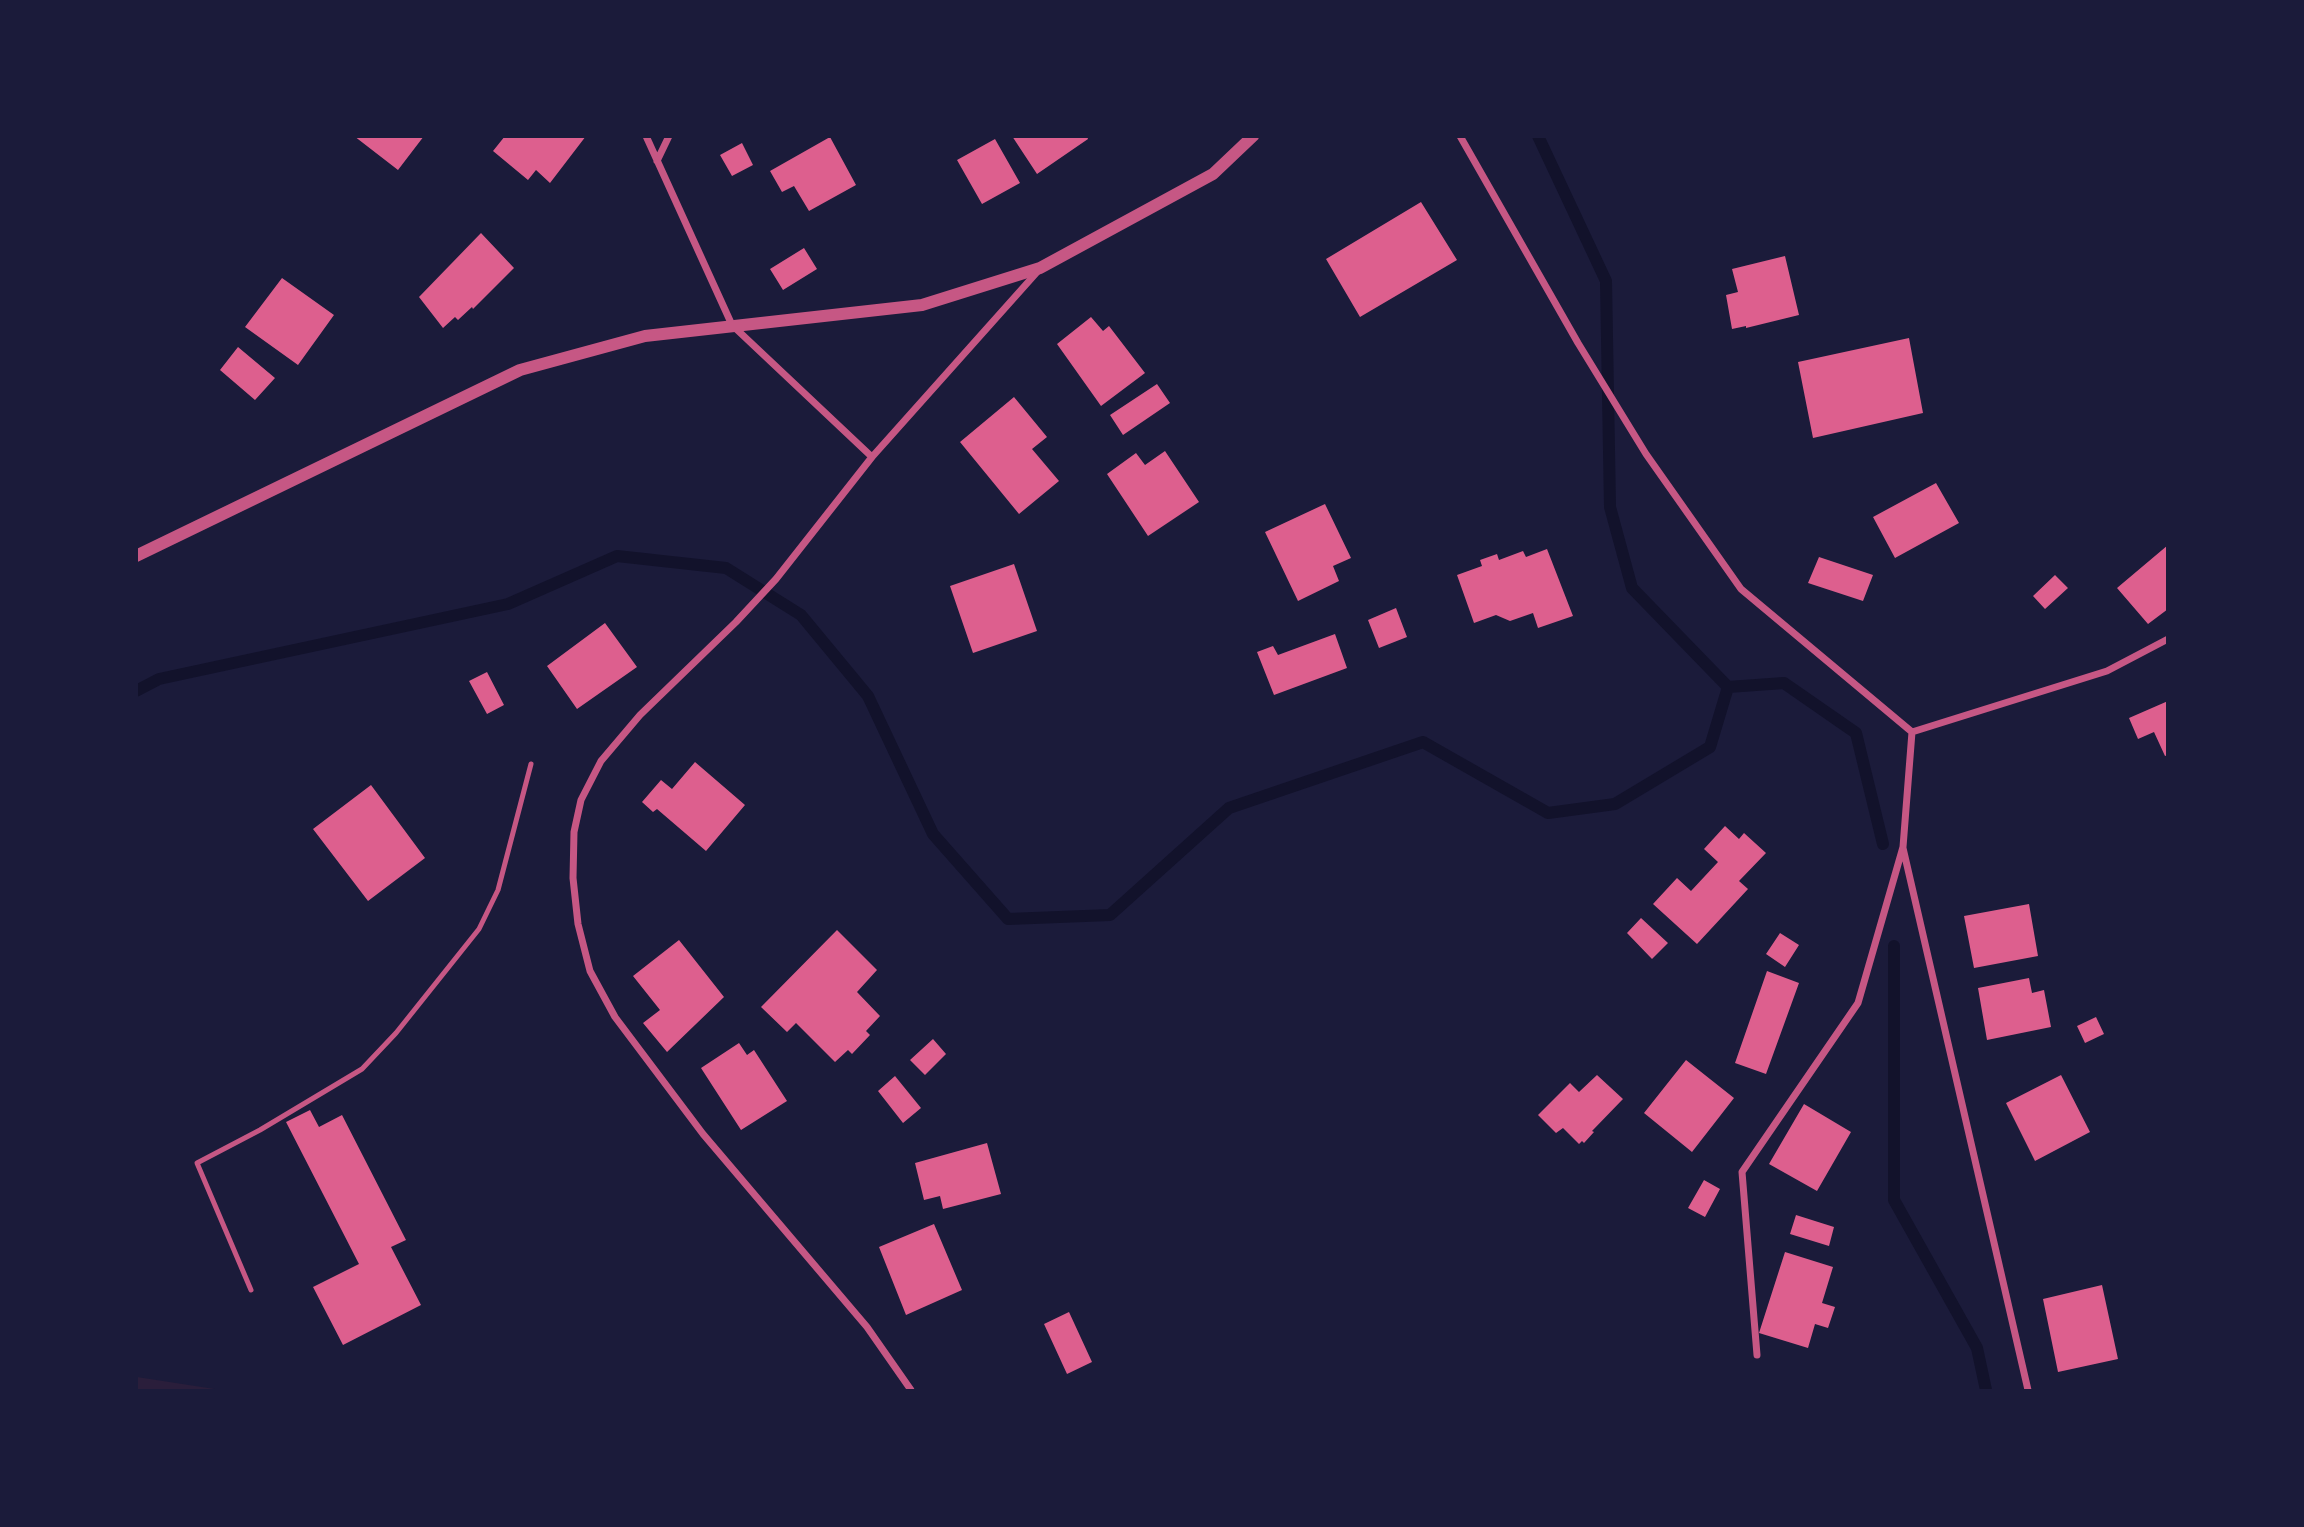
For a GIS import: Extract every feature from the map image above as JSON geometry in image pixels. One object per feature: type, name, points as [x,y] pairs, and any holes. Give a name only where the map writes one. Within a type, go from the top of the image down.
[{"type":"street","points":[[646,136],[732,325],[872,457]]},
{"type":"street","points":[[657,161],[669,136]]},
{"type":"street","points":[[136,556],[520,370],[645,336],[922,305],[1040,268],[1213,174],[1253,136]]},
{"type":"street","points":[[1460,136],[1578,343],[1646,454],[1741,589],[1912,732]]},
{"type":"street","points":[[911,1391],[867,1327],[703,1135],[615,1017],[590,971],[578,925],[573,878],[574,832],[581,800],[601,761],[640,715],[736,622],[776,579],[872,457],[1040,268]]},
{"type":"street","points":[[1912,732],[2107,671],[2168,639]]},
{"type":"street","points":[[1757,1355],[1742,1172],[1858,1003],[1903,848],[1912,732]]},
{"type":"street","points":[[1903,848],[2028,1391]]},
{"type":"lane","points":[[251,1290],[197,1163],[260,1130],[362,1069],[396,1033],[479,929],[498,890],[531,764]]},
{"type":"shaded area","points":[[137,1377],[221,1390],[137,1390]]},
{"type":"building","points":[[354,136],[424,136],[398,170]]},
{"type":"building","points":[[505,136],[586,136],[550,183],[536,170],[528,180],[493,151]]},
{"type":"building","points":[[1012,136],[1087,136],[1088,139],[1037,174]]},
{"type":"building","points":[[830,137],[856,185],[809,211],[794,186],[782,192],[770,171]]},
{"type":"building","points":[[995,139],[1020,183],[982,204],[957,160]]},
{"type":"building","points":[[742,143],[753,165],[732,176],[720,155]]},
{"type":"building","points":[[1421,202],[1457,260],[1360,317],[1326,259]]},
{"type":"building","points":[[481,233],[514,268],[473,309],[472,307],[458,320],[455,317],[443,328],[419,297]]},
{"type":"building","points":[[804,248],[817,269],[783,290],[770,269]]},
{"type":"building","points":[[1785,256],[1799,315],[1732,329],[1726,295],[1738,292],[1732,269]]},
{"type":"building","points":[[282,278],[334,315],[298,365],[245,327]]},
{"type":"building","points":[[1091,317],[1103,331],[1109,326],[1145,373],[1101,406],[1057,344]]},
{"type":"building","points":[[1909,338],[1923,413],[1813,438],[1798,362]]},
{"type":"building","points":[[238,347],[275,378],[255,400],[220,370]]},
{"type":"building","points":[[1157,384],[1170,403],[1123,435],[1110,415]]},
{"type":"building","points":[[1014,397],[1047,437],[1032,449],[1059,481],[1019,514],[960,442]]},
{"type":"building","points":[[1165,451],[1199,502],[1148,536],[1107,474],[1136,453],[1145,465]]},
{"type":"building","points":[[1936,483],[1959,523],[1895,558],[1873,517]]},
{"type":"building","points":[[1325,504],[1351,558],[1333,566],[1339,581],[1298,601],[1265,532]]},
{"type":"building","points":[[2168,545],[2168,609],[2148,624],[2117,588]]},
{"type":"building","points":[[1547,549],[1573,616],[1538,628],[1533,613],[1510,621],[1496,615],[1474,623],[1457,575],[1482,566],[1480,560],[1497,554],[1499,560],[1523,551],[1526,557]]},
{"type":"building","points":[[1819,557],[1873,575],[1863,601],[1808,583]]},
{"type":"building","points":[[1014,564],[1037,631],[973,653],[950,586]]},
{"type":"building","points":[[2055,575],[2068,588],[2045,609],[2033,596]]},
{"type":"building","points":[[1396,608],[1407,637],[1379,648],[1368,620]]},
{"type":"building","points":[[605,623],[637,667],[577,709],[547,666]]},
{"type":"building","points":[[1335,634],[1347,668],[1274,695],[1257,652],[1273,646],[1278,655]]},
{"type":"building","points":[[487,672],[504,705],[487,714],[469,681]]},
{"type":"building","points":[[2168,701],[2168,755],[2165,756],[2154,732],[2138,739],[2129,718]]},
{"type":"building","points":[[695,762],[745,805],[706,851],[657,809],[653,812],[642,802],[661,780],[672,789]]},
{"type":"building","points":[[371,785],[425,858],[368,901],[313,829]]},
{"type":"building","points":[[1725,826],[1739,839],[1744,833],[1766,853],[1739,881],[1748,889],[1697,944],[1653,904],[1677,878],[1691,891],[1718,862],[1704,849]]},
{"type":"building","points":[[2029,904],[2038,956],[1974,968],[1964,916]]},
{"type":"building","points":[[1641,918],[1668,943],[1652,959],[1627,933]]},
{"type":"building","points":[[837,930],[877,970],[857,992],[880,1016],[866,1031],[870,1035],[852,1054],[848,1050],[835,1062],[796,1023],[787,1032],[761,1007]]},
{"type":"building","points":[[1780,933],[1799,945],[1785,967],[1766,954]]},
{"type":"building","points":[[679,940],[724,997],[667,1052],[643,1023],[660,1010],[633,976]]},
{"type":"building","points":[[1767,971],[1799,983],[1766,1074],[1735,1063]]},
{"type":"building","points":[[2029,978],[2032,993],[2044,990],[2051,1027],[1987,1040],[1978,988]]},
{"type":"building","points":[[2096,1017],[2104,1034],[2085,1043],[2077,1026]]},
{"type":"building","points":[[933,1039],[946,1054],[925,1075],[910,1060]]},
{"type":"building","points":[[739,1043],[747,1055],[754,1050],[787,1101],[741,1130],[701,1068]]},
{"type":"building","points":[[1686,1060],[1734,1098],[1692,1152],[1644,1113]]},
{"type":"building","points":[[1597,1075],[1623,1099],[1584,1143],[1582,1141],[1579,1144],[1563,1128],[1556,1133],[1538,1115],[1570,1083],[1579,1092]]},
{"type":"building","points":[[2061,1075],[2090,1132],[2035,1161],[2006,1103]]},
{"type":"building","points":[[895,1076],[921,1108],[903,1123],[878,1091]]},
{"type":"building","points":[[1804,1104],[1851,1132],[1817,1191],[1769,1164]]},
{"type":"building","points":[[310,1110],[319,1127],[342,1115],[406,1240],[391,1247],[421,1305],[343,1345],[313,1287],[359,1264],[286,1122]]},
{"type":"building","points":[[987,1143],[1001,1194],[943,1209],[940,1196],[924,1200],[915,1163]]},
{"type":"building","points":[[1704,1180],[1720,1189],[1705,1217],[1688,1208]]},
{"type":"building","points":[[1796,1215],[1834,1227],[1829,1246],[1790,1234]]},
{"type":"building","points":[[934,1224],[962,1290],[906,1315],[879,1247]]},
{"type":"building","points":[[1785,1252],[1833,1267],[1822,1303],[1835,1307],[1828,1328],[1815,1324],[1808,1348],[1759,1333]]},
{"type":"building","points":[[2102,1285],[2118,1359],[2058,1372],[2043,1299]]},
{"type":"building","points":[[1069,1312],[1092,1362],[1067,1374],[1044,1324]]},
{"type":"waterway","points":[[136,691],[159,679],[508,604],[617,556],[726,568],[801,615],[868,696],[933,834],[1008,919],[1110,915],[1229,808],[1423,742],[1548,813],[1615,804],[1710,747],[1728,687],[1632,588],[1610,507],[1606,281],[1538,136]]},
{"type":"waterway","points":[[1728,687],[1784,683],[1856,733],[1883,844]]},
{"type":"waterway","points":[[1894,946],[1894,1200],[1977,1348],[1986,1390]]}]
